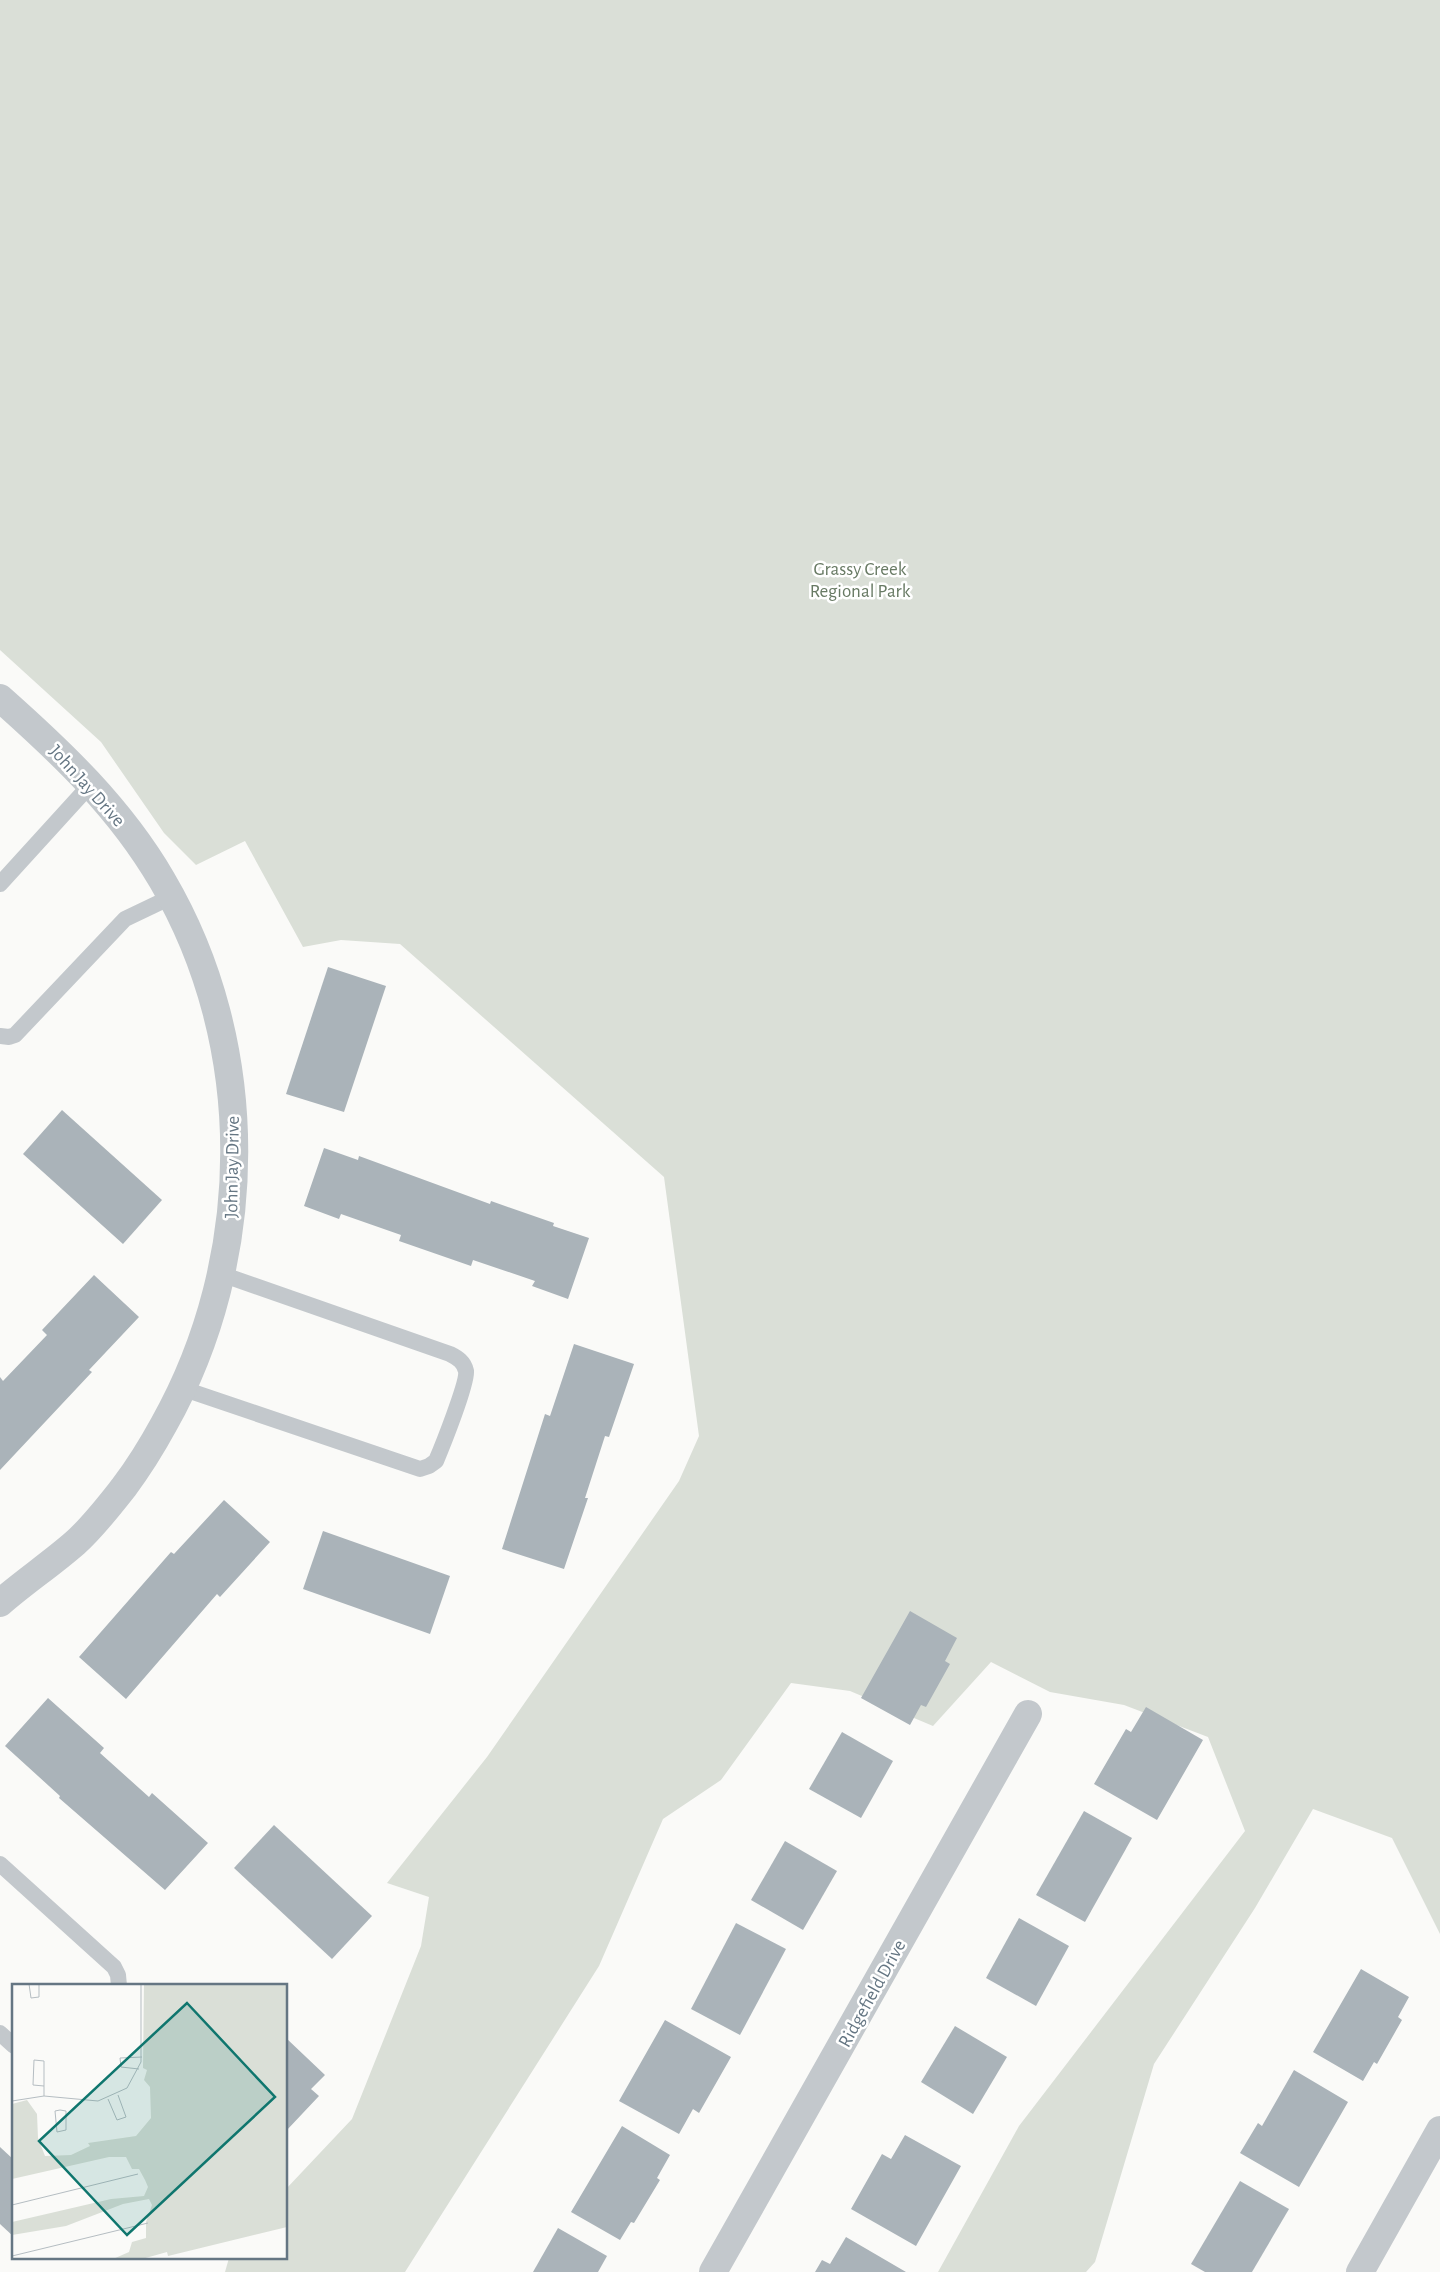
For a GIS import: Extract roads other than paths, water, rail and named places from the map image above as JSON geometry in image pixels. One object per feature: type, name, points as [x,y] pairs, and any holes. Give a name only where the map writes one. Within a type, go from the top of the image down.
[{"type":"street","name":"John Jay Drive","points":[[0,698],[55,746],[92,784],[131,832],[171,897],[195,948],[208,983],[225,1055],[234,1113],[236,1151],[233,1207],[221,1274],[204,1336],[184,1388],[125,1486],[76,1542],[0,1603]]},
{"type":"street","name":"Ridgefield Drive","points":[[714,2272],[1028,1714]]},
{"type":"street","points":[[1360,2272],[1440,2130]]},
{"type":"lane","points":[[0,884],[92,784]]},
{"type":"lane","points":[[0,1036],[13,1036],[23,1028],[125,919],[171,897]]},
{"type":"lane","points":[[184,1388],[420,1469],[430,1466],[436,1460],[466,1379],[463,1364],[459,1358],[450,1354],[221,1274]]},
{"type":"lane","points":[[0,1864],[114,1967],[118,1975],[119,1984]]},
{"type":"lane","points":[[0,2033],[12,2044]]},
{"type":"park label","name":"Grassy Creek Regional Park","points":[[860,579]]}]
